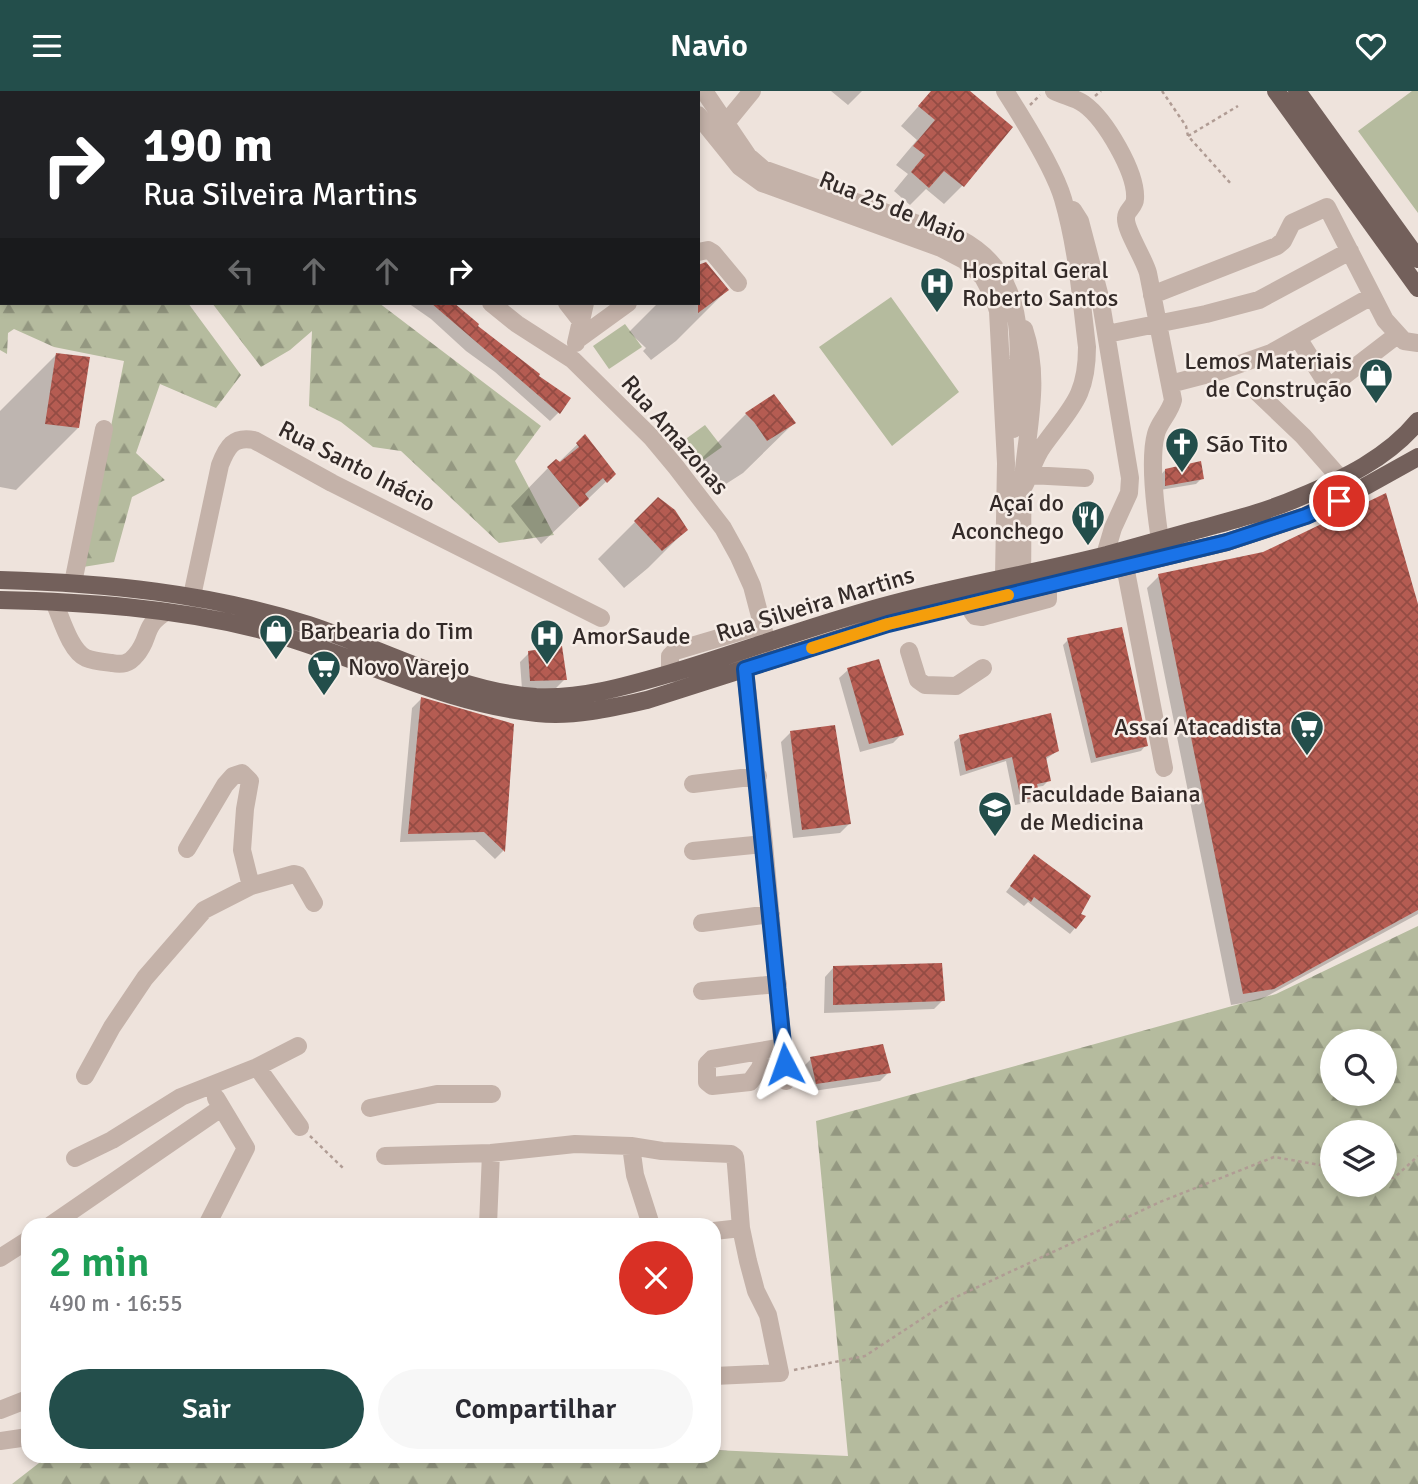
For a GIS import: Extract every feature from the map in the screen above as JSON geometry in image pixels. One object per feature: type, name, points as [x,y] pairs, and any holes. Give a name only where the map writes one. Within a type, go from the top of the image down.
[{"type":"main road","points":[[1276,91],[1418,288]]},
{"type":"main road","points":[[1297,91],[1418,259]]},
{"type":"main road","name":"Rua Silveira Martins","points":[[0,580],[73,583],[192,596],[312,626],[466,682],[505,692],[534,697],[585,695],[670,673],[882,607],[1022,572],[1105,555],[1250,515],[1298,498],[1378,457],[1400,442],[1418,421]]},
{"type":"main road","name":"Rua Silveira Martins","points":[[0,600],[95,603],[257,628],[467,700],[539,713],[566,713],[613,708],[647,700],[888,624],[1227,542],[1306,516],[1376,482],[1418,457]]},
{"type":"street","points":[[704,91],[748,156],[763,169],[948,234],[970,244],[999,269],[1025,331],[1034,380],[1021,487],[1085,478]]},
{"type":"street","points":[[725,124],[752,91]]},
{"type":"street","name":"Rua 25 de Maio","points":[[1004,91],[1021,115],[1062,197],[1076,267],[1087,347],[1087,363],[1080,393],[1064,420],[1042,448],[1021,487],[1004,577],[1012,595]]},
{"type":"street","points":[[1054,91],[1084,104],[1112,135],[1124,159],[1135,199],[1126,221],[1130,235],[1143,256],[1173,400],[1158,427],[1154,446],[1160,540]]},
{"type":"street","name":"Rua 25 de Maio","points":[[700,117],[740,167],[762,183],[941,249],[964,260],[983,277],[998,311],[1006,463],[1021,487],[1022,572]]},
{"type":"street","points":[[1062,197],[1080,221],[1091,260],[1107,334],[1130,478],[1129,493],[1113,528],[1105,555]]},
{"type":"street","points":[[1152,295],[1277,246],[1283,241],[1292,223],[1327,207],[1385,320],[1404,341],[1418,343]]},
{"type":"street","points":[[700,251],[708,250],[713,253],[738,283]]},
{"type":"street","points":[[1107,334],[1259,300],[1350,251]]},
{"type":"street","points":[[1170,384],[1220,371],[1271,353],[1372,296]]},
{"type":"street","name":"Rua Amazonas","points":[[493,305],[517,324],[573,360],[651,437],[723,528],[752,586],[767,643]]},
{"type":"street","points":[[569,305],[581,321]]},
{"type":"street","points":[[573,360],[585,305]]},
{"type":"street","points":[[577,340],[625,305]]},
{"type":"street","points":[[1006,463],[1012,435],[1017,380],[1015,311]]},
{"type":"street","points":[[1297,338],[1325,381],[1332,384],[1397,335]]},
{"type":"street","points":[[1258,393],[1303,436],[1340,478]]},
{"type":"street","points":[[73,583],[103,429]]},
{"type":"street","name":"Rua Santo Inácio","points":[[192,596],[220,465],[226,449],[243,438],[254,440],[320,477],[601,618]]},
{"type":"street","points":[[1125,566],[1164,768]]},
{"type":"street","points":[[967,604],[975,616],[982,618],[1048,599],[1048,585]]},
{"type":"street","points":[[54,602],[71,642],[81,655],[88,659],[121,664],[130,662],[137,655],[150,624],[166,612]]},
{"type":"street","points":[[670,673],[670,656],[675,651],[763,625]]},
{"type":"street","points":[[909,651],[918,680],[925,685],[956,686],[983,668]]},
{"type":"street","points":[[745,669],[758,776],[786,1081]]},
{"type":"street","points":[[187,849],[225,785],[233,776],[242,773],[250,781],[242,850],[251,886]]},
{"type":"street","points":[[692,784],[758,776]]},
{"type":"street","points":[[693,851],[764,844]]},
{"type":"street","points":[[85,1076],[112,1027],[145,978],[204,909],[251,886],[294,874],[298,875],[314,903]]},
{"type":"street","points":[[702,923],[771,914]]},
{"type":"street","points":[[702,991],[778,984]]},
{"type":"street","points":[[75,1159],[112,1140],[181,1097],[257,1067],[298,1046]]},
{"type":"street","points":[[765,1052],[784,1047]]},
{"type":"street","points":[[257,1067],[300,1127]]},
{"type":"street","points":[[210,1086],[246,1148],[211,1218]]},
{"type":"street","points":[[370,1108],[437,1094],[492,1094]]},
{"type":"street","points":[[61,1218],[221,1108]]},
{"type":"street","points":[[385,1156],[491,1153],[575,1145],[631,1146],[662,1151],[731,1154],[735,1157],[741,1228],[756,1291],[768,1315],[780,1373],[721,1376]]},
{"type":"street","points":[[631,1146],[635,1175],[649,1218]]},
{"type":"street","points":[[488,1218],[491,1153]]},
{"type":"street","points":[[721,1230],[741,1228]]},
{"type":"street","points":[[0,1258],[21,1244]]},
{"type":"street","points":[[2,1404],[21,1400]]},
{"type":"street","points":[[0,1441],[21,1438]]},
{"type":"path","points":[[1161,91],[1185,126],[1188,137],[1232,185]]},
{"type":"path","points":[[1188,137],[1238,106]]},
{"type":"path","points":[[300,1127],[343,1168]]},
{"type":"path","points":[[1397,1175],[1418,1156]]},
{"type":"path","points":[[780,1373],[865,1356],[953,1299],[1160,1202],[1274,1157],[1320,1165]]},
{"type":"green space","points":[[1412,91],[1418,91],[1418,213],[1358,131]]},
{"type":"green space","points":[[891,297],[959,392],[892,446],[819,347]]},
{"type":"green space","points":[[0,305],[189,305],[241,375],[216,408],[160,384],[136,453],[165,480],[132,497],[114,562],[83,567],[124,361],[54,347],[14,329],[8,333],[7,354],[0,350]]},
{"type":"green space","points":[[214,305],[382,305],[541,426],[515,461],[554,535],[499,543],[401,451],[373,447],[341,422],[309,406],[312,331],[290,350],[261,367]]},
{"type":"green space","points":[[625,324],[642,347],[609,369],[593,346]]},
{"type":"green space","points":[[705,425],[722,447],[691,469],[676,446]]},
{"type":"green space","points":[[1418,926],[1418,1484],[12,1484],[39,1463],[721,1463],[721,1450],[848,1456],[816,1121],[1276,994]]},
{"type":"building","points":[[931,91],[970,91],[1013,127],[964,187],[944,171],[929,188],[911,172],[925,155],[913,146],[935,120],[918,106]]},
{"type":"building","points":[[706,262],[729,290],[698,313],[700,305],[700,264]]},
{"type":"building","points":[[433,305],[456,305],[479,324],[478,326],[540,374],[539,376],[571,398],[560,414]]},
{"type":"building","points":[[56,353],[90,357],[79,428],[45,424]]},
{"type":"building","points":[[774,394],[796,423],[767,441],[745,413]]},
{"type":"building","points":[[585,434],[616,474],[607,483],[603,478],[585,494],[589,499],[580,507],[547,467],[556,459],[560,462],[579,447],[576,443]]},
{"type":"building","name":"São Tito","points":[[1201,461],[1204,479],[1165,486],[1165,469]]},
{"type":"building","name":"Assaí Atacadista","points":[[1386,493],[1418,604],[1418,910],[1274,989],[1243,994],[1158,574],[1263,552]]},
{"type":"building","points":[[658,497],[675,510],[688,530],[662,551],[634,521]]},
{"type":"building","points":[[1122,627],[1148,746],[1096,758],[1067,638]]},
{"type":"building","name":"AmorSaude","points":[[562,646],[567,680],[530,681],[528,651]]},
{"type":"building","points":[[879,659],[904,735],[869,744],[847,668]]},
{"type":"building","points":[[421,697],[514,724],[505,852],[484,832],[408,834]]},
{"type":"building","points":[[1051,713],[1059,751],[1046,757],[1051,781],[1037,784],[1040,797],[1021,800],[1012,757],[966,771],[959,735]]},
{"type":"building","points":[[835,725],[851,824],[802,830],[790,731]]},
{"type":"building","points":[[1034,854],[1091,896],[1081,914],[1086,916],[1076,929],[1034,897],[1031,902],[1010,886]]},
{"type":"building","points":[[942,963],[945,1001],[833,1005],[833,966]]},
{"type":"building","points":[[883,1044],[891,1073],[816,1084],[810,1057]]},
{"type":"slow traffic","points":[[812,648],[888,624],[1008,595]]},
{"type":"place","name":"Hospital Geral Roberto Santos","points":[[937,314]]},
{"type":"place","name":"Lemos Materiais de Construção","points":[[1376,405]]},
{"type":"place","name":"São Tito","points":[[1182,474]]},
{"type":"place","name":"Açaí do Aconchego","points":[[1088,547]]},
{"type":"place","name":"Barbearia do Tim","points":[[276,661]]},
{"type":"place","name":"AmorSaude","points":[[547,666]]},
{"type":"place","name":"Novo Varejo","points":[[324,697]]},
{"type":"place","name":"Assaí Atacadista","points":[[1307,757]]},
{"type":"place","name":"Faculdade Baiana de Medicina","points":[[995,838]]},
{"type":"route","points":[[785,1064],[758,776],[745,669],[888,624],[1227,542],[1306,516],[1339,501]]}]
